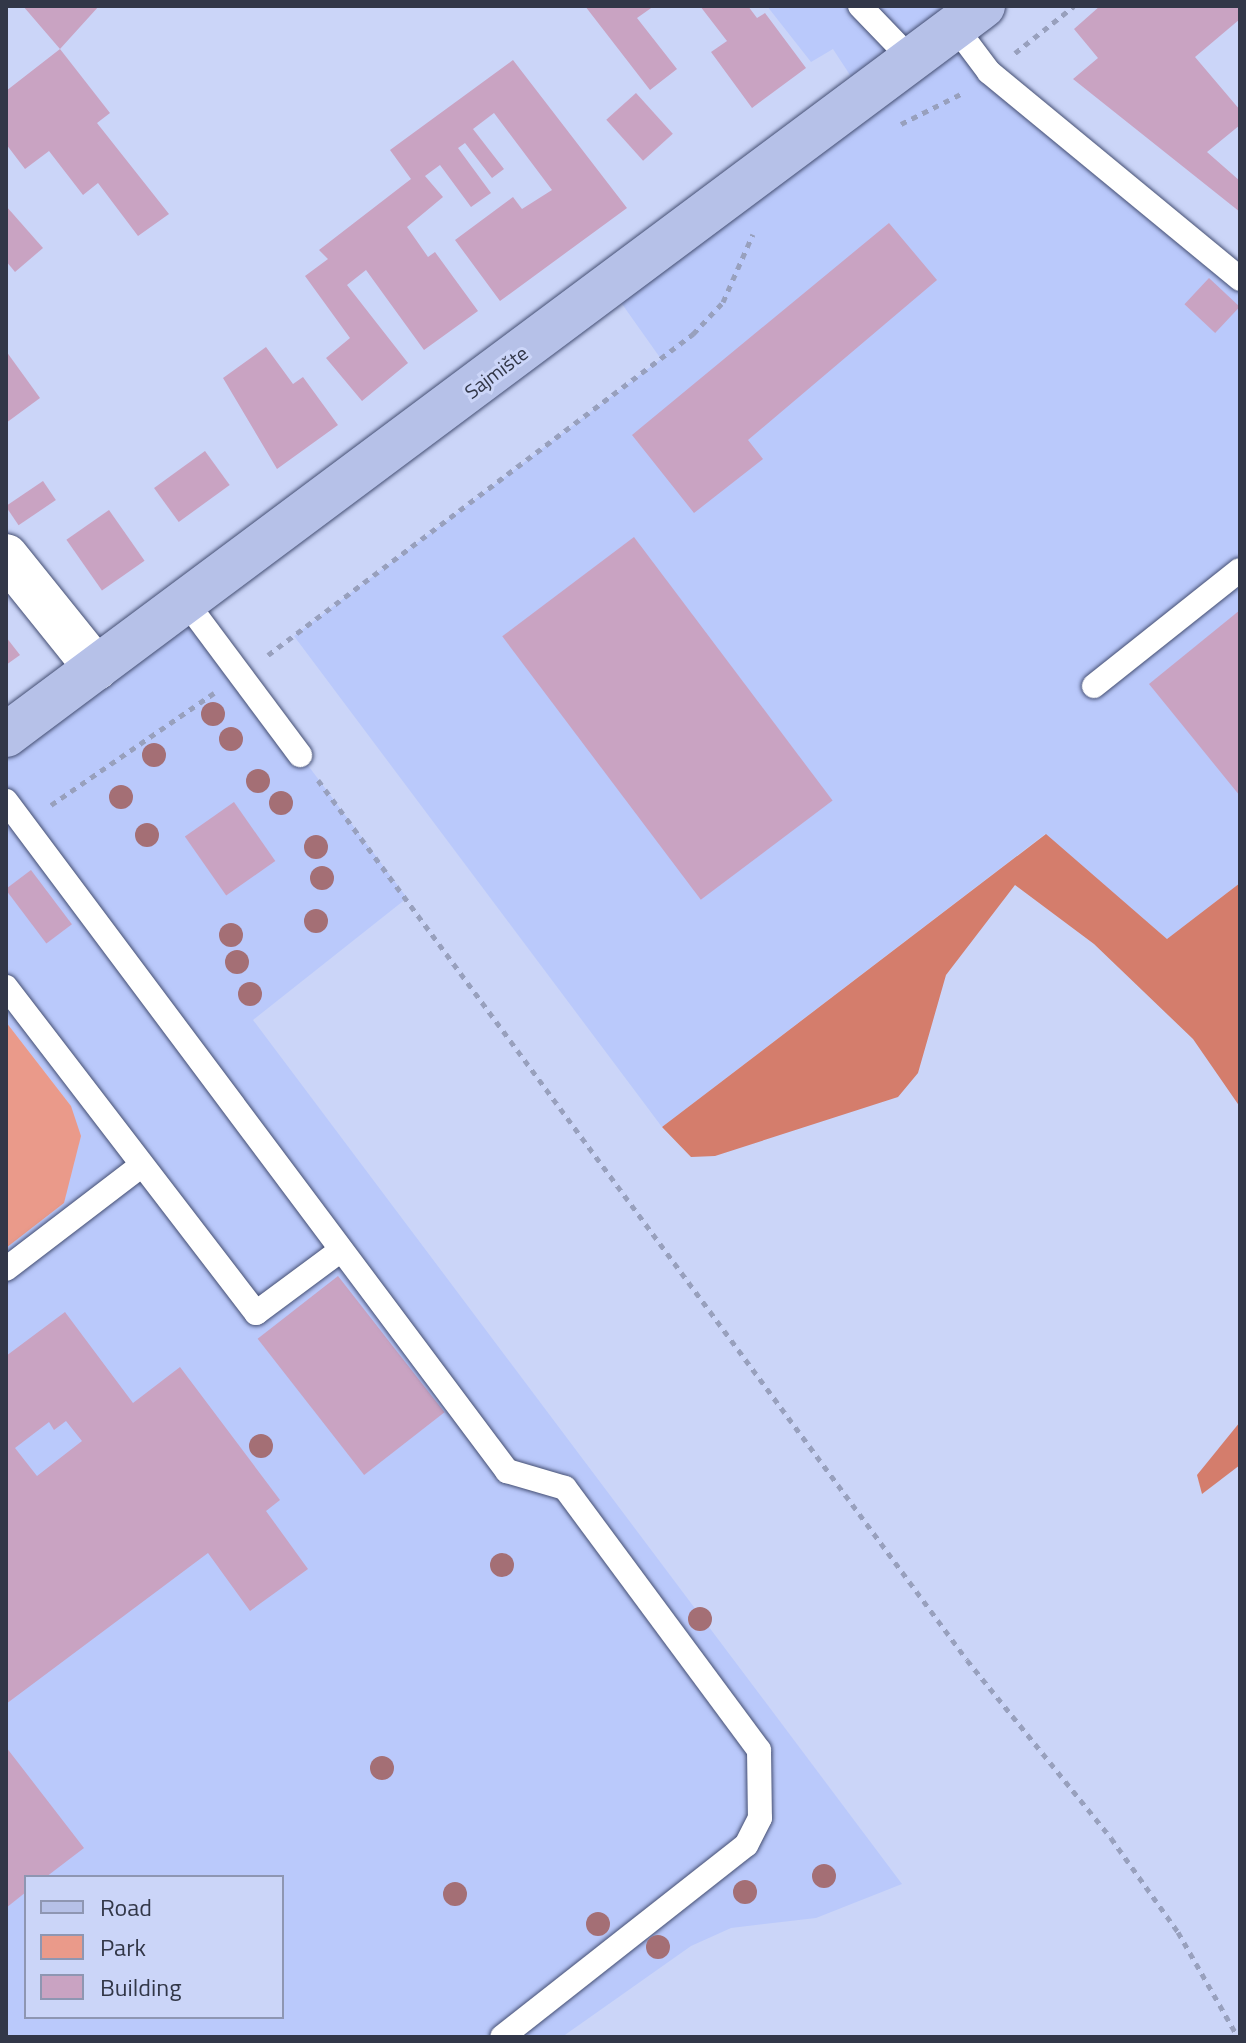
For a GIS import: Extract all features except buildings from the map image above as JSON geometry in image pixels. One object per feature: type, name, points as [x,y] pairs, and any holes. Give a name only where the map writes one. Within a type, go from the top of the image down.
[{"type":"main road","name":"Sajmište","points":[[6,735],[969,17]]},
{"type":"street","points":[[6,556],[96,668]]},
{"type":"lane","points":[[860,6],[912,60]]},
{"type":"lane","points":[[969,17],[989,72],[1240,279]]},
{"type":"lane","points":[[1094,686],[1240,570]]},
{"type":"lane","points":[[186,602],[300,755]]},
{"type":"lane","points":[[6,801],[507,1471],[565,1488],[759,1750],[760,1818],[746,1845],[502,2037]]},
{"type":"lane","points":[[6,987],[256,1313],[341,1250]]},
{"type":"lane","points":[[6,1269],[142,1165]]},
{"type":"path","points":[[890,128],[926,115],[989,72],[1074,6]]},
{"type":"path","points":[[23,826],[241,675],[693,334],[723,302],[756,229]]},
{"type":"path","points":[[300,755],[967,1660],[1111,1838],[1178,1932],[1238,2037]]},
{"type":"shaded area","points":[[767,6],[983,6],[956,28],[1240,279],[1240,883],[1167,939],[1045,834],[662,1127],[294,636],[661,359],[610,287],[865,98],[833,49],[811,62]]},
{"type":"shaded area","points":[[186,602],[407,898],[253,1020],[902,1884],[816,1918],[731,1928],[691,1946],[562,2037],[6,2037],[6,1248],[64,1203],[71,1106],[6,1022],[6,735]]},
{"type":"shaded area","points":[[1046,834],[1167,939],[1240,883],[1240,1107],[1193,1039],[1094,944],[1015,885],[946,975],[918,1073],[898,1097],[715,1156],[691,1157],[662,1127]]},
{"type":"shaded area","points":[[1240,1422],[1240,1465],[1202,1494],[1197,1475]]},
{"type":"green space","points":[[6,1022],[71,1106],[81,1136],[64,1203],[6,1248]]}]
